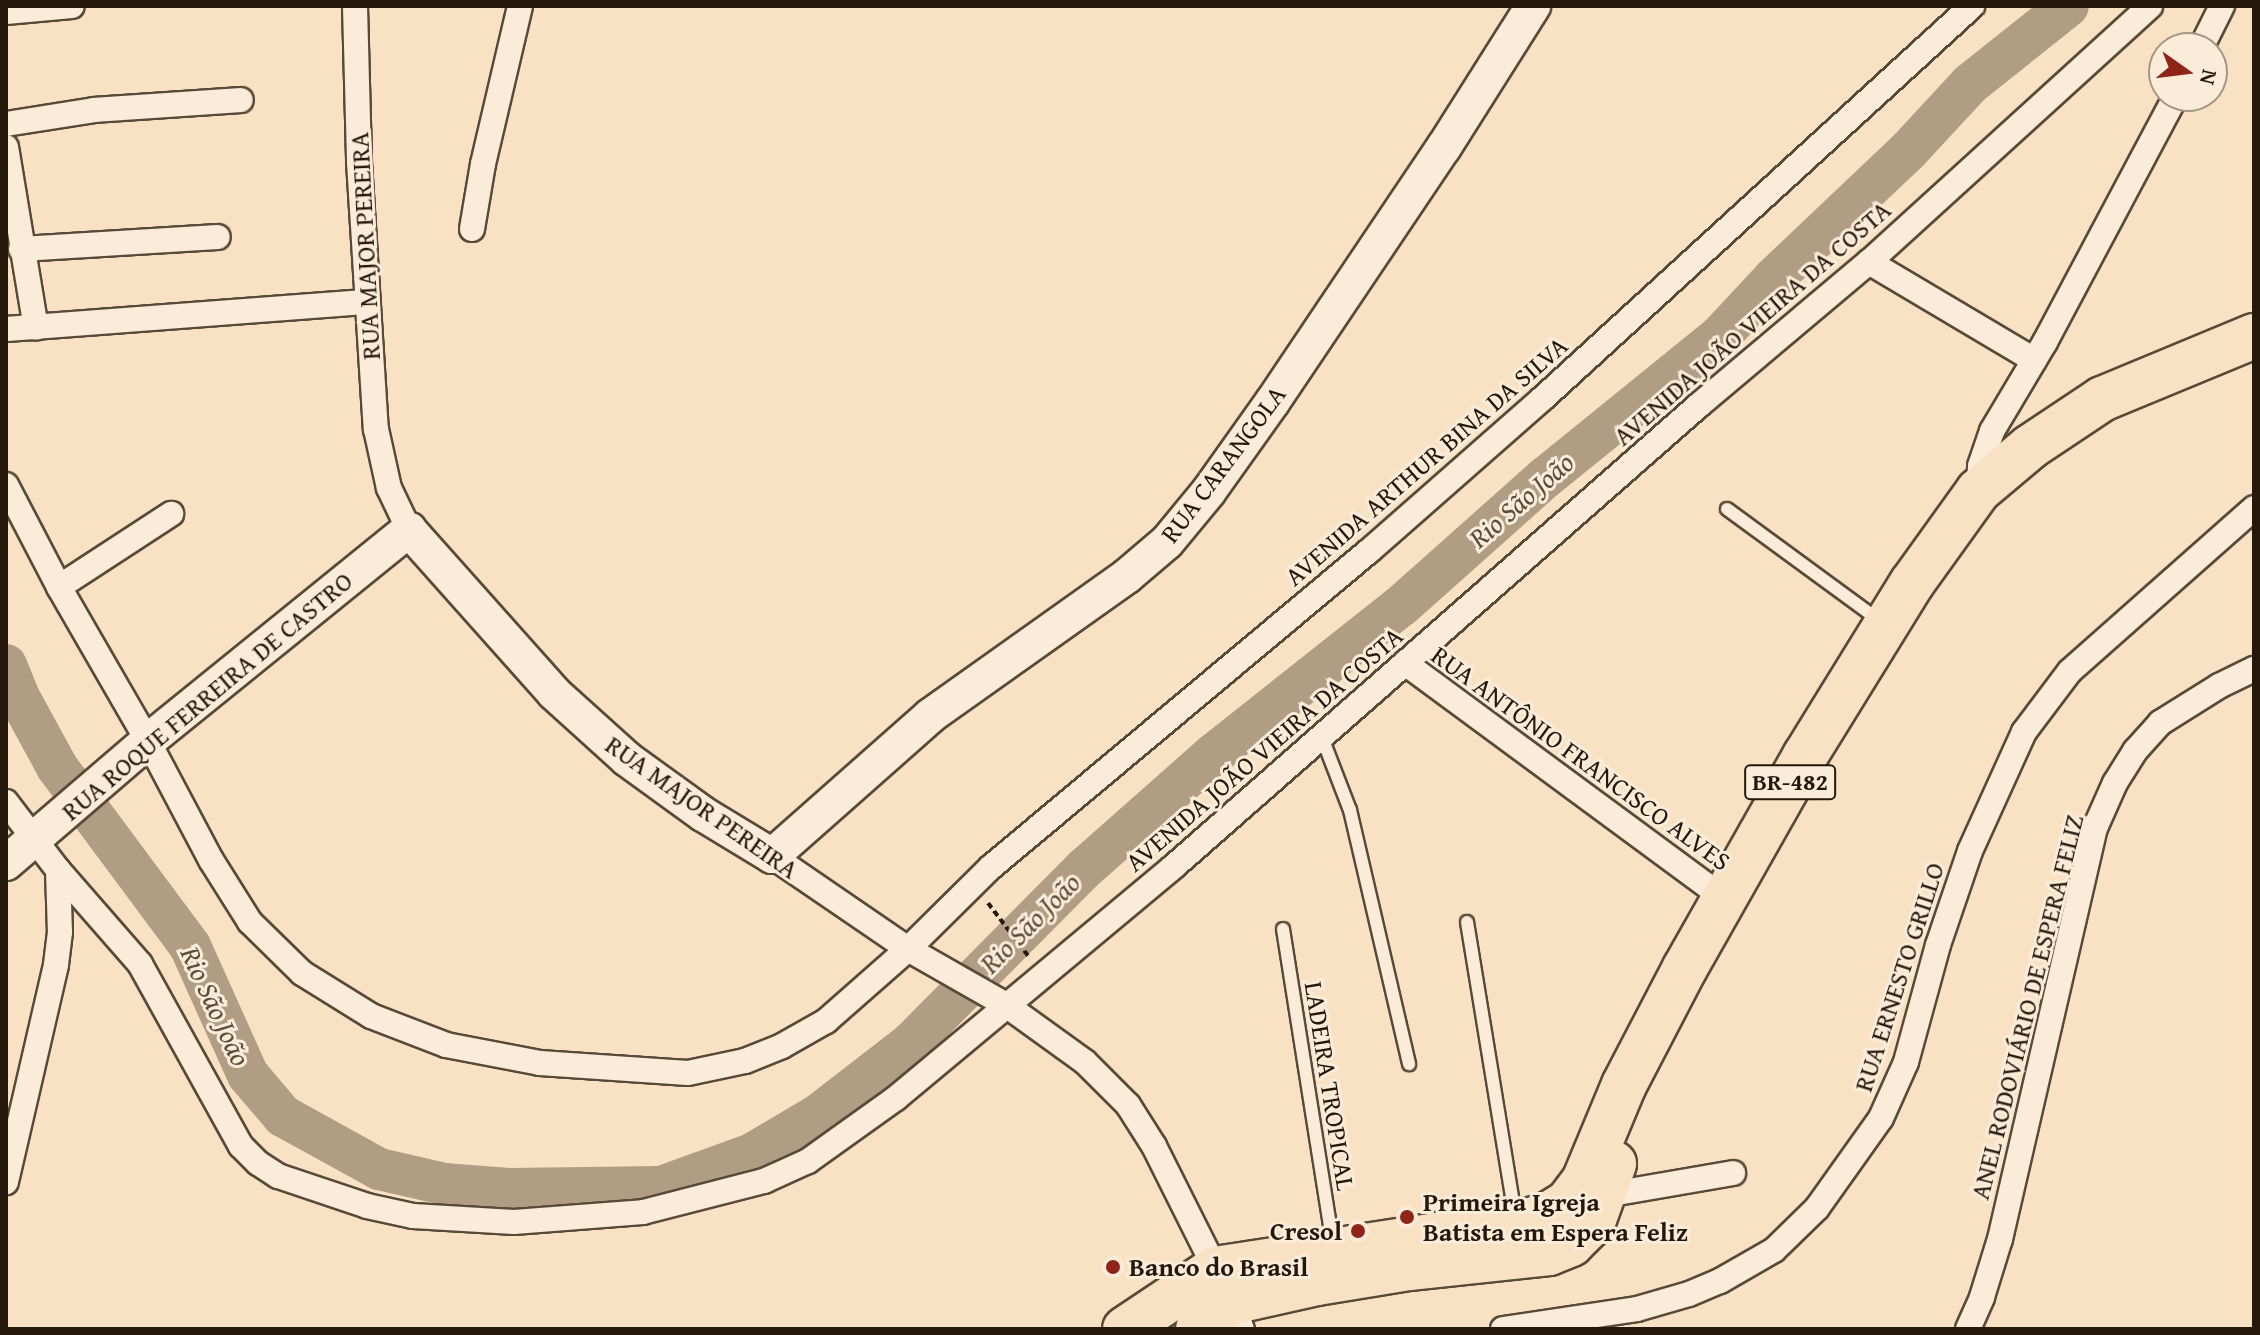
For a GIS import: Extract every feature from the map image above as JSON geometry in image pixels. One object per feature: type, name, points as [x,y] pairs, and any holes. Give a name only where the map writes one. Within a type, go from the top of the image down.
[{"type":"highway","name":"BR-482","points":[[1198,1329],[1230,1300],[1334,1250],[1517,1223],[1549,1214],[1579,1190],[1624,1085],[1724,898],[1805,756],[1886,625],[1978,491],[2030,447],[2102,399],[2254,336]]},
{"type":"highway","name":"BR-482","points":[[1125,1329],[1230,1300],[1409,1268],[1549,1253],[1571,1244],[1593,1222],[1606,1195],[1614,1166],[1624,1085]]},
{"type":"street","points":[[6,12],[72,6]]},
{"type":"street","name":"RUA MAJOR PEREIRA","points":[[355,6],[366,302],[376,429],[389,488],[409,530],[554,693],[627,759],[703,814],[772,856],[908,949],[999,1001],[1085,1062],[1128,1105],[1154,1146],[1230,1300]]},
{"type":"street","points":[[472,229],[483,164],[520,6]]},
{"type":"street","name":"RUA CARANGOLA","points":[[772,856],[930,716],[1127,576],[1167,542],[1209,491],[1273,401],[1444,147],[1533,6]]},
{"type":"street","name":"AVENIDA ARTHUR BINA DA SILVA","points":[[6,485],[59,587],[148,741],[211,860],[250,922],[302,973],[371,1016],[446,1045],[540,1063],[688,1073],[745,1061],[782,1046],[826,1021],[908,949],[991,867],[1369,551],[1553,389],[1972,6]]},
{"type":"street","name":"AVENIDA JOÃO VIEIRA DA COSTA","points":[[6,802],[41,835],[58,870],[140,964],[241,1146],[258,1163],[278,1176],[367,1206],[413,1216],[514,1222],[643,1212],[764,1181],[808,1161],[896,1098],[999,1001],[1172,868],[1699,405],[1869,262],[2150,6]]},
{"type":"street","points":[[2209,32],[2222,6]]},
{"type":"street","points":[[6,124],[94,110],[241,100]]},
{"type":"street","points":[[1978,491],[1985,446],[2167,112]]},
{"type":"street","points":[[6,147],[36,328]]},
{"type":"street","points":[[21,249],[218,237]]},
{"type":"street","points":[[1869,262],[2034,360]]},
{"type":"street","points":[[6,329],[366,302]]},
{"type":"street","name":"RUA ERNESTO GRILLO","points":[[1503,1329],[1637,1309],[1689,1294],[1720,1281],[1774,1250],[1817,1208],[1881,1118],[1906,1062],[1938,945],[1970,851],[2024,732],[2070,671],[2254,508]]},
{"type":"street","points":[[59,587],[171,514]]},
{"type":"street","name":"RUA ROQUE FERREIRA DE CASTRO","points":[[6,863],[148,741],[409,530]]},
{"type":"street","name":"RUA ANTÔNIO FRANCISCO ALVES","points":[[1405,663],[1724,898]]},
{"type":"street","name":"ANEL RODOVIÁRIO DE ESPERA FELIZ","points":[[1968,1329],[1982,1297],[2000,1239],[2095,828],[2122,772],[2160,723],[2219,686],[2254,669]]},
{"type":"street","points":[[6,1182],[56,965],[58,870]]},
{"type":"street","points":[[1606,1195],[1733,1173]]},
{"type":"lane","points":[[1727,509],[1886,625]]},
{"type":"lane","points":[[1321,735],[1350,810],[1409,1064]]},
{"type":"lane","points":[[1467,922],[1517,1223]]},
{"type":"lane","name":"LADEIRA TROPICAL","points":[[1283,929],[1334,1250]]},
{"type":"path","points":[[990,906],[1027,954]]},
{"type":"waterway","name":"Rio São João","points":[[6,665],[20,699],[57,767],[190,946],[248,1075],[283,1116],[379,1169],[444,1184],[509,1189],[661,1187],[752,1154],[818,1115],[911,1043],[1085,868],[1214,754],[1401,606],[1546,477],[1719,337],[1774,278],[1908,151],[1970,84],[2068,6]]},
{"type":"place","name":"Primeira Igreja Batista em Espera Feliz","points":[[1407,1217]]},
{"type":"place","name":"Cresol","points":[[1358,1231]]},
{"type":"place","name":"Banco do Brasil","points":[[1113,1267]]}]
